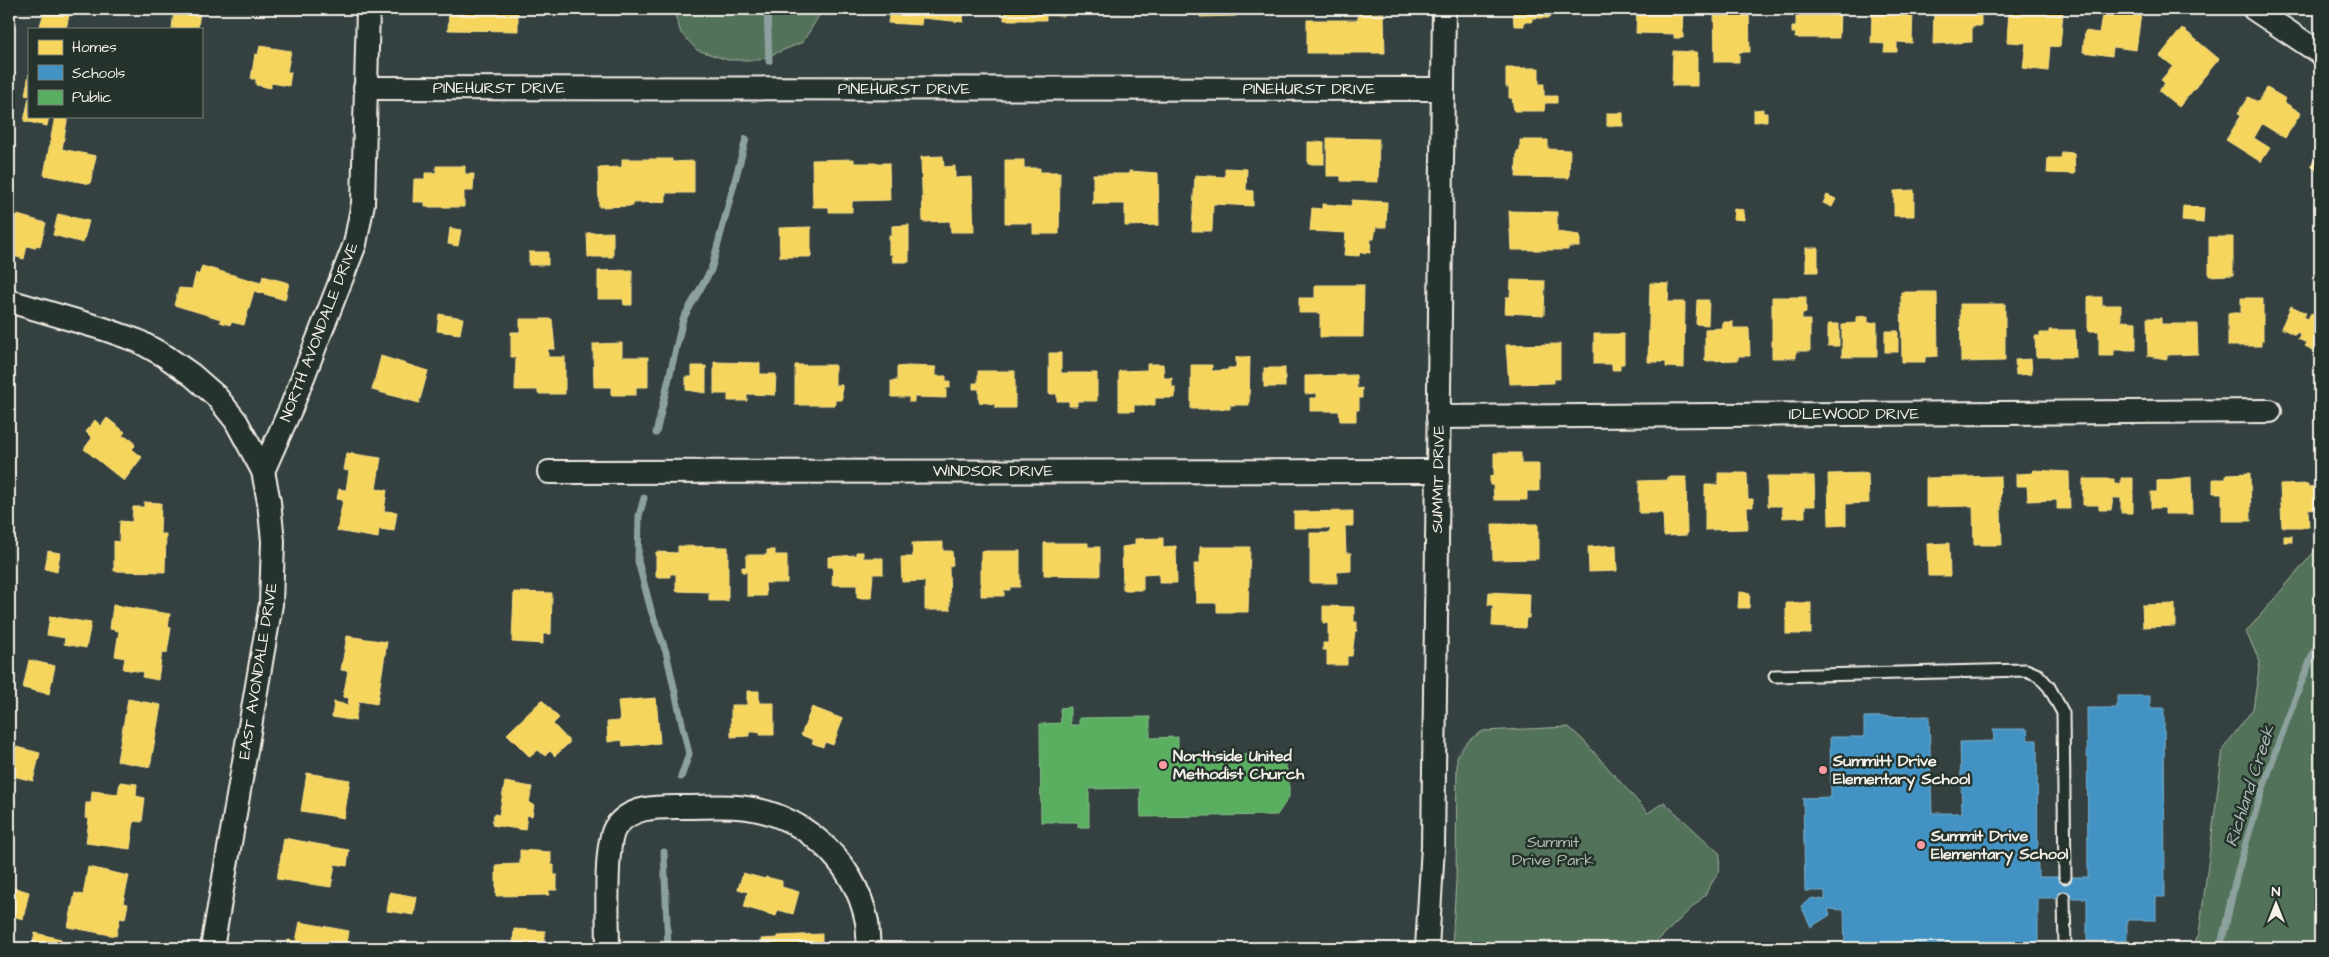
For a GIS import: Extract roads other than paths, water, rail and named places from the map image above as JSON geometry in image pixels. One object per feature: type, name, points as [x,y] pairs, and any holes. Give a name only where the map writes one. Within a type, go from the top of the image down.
[{"type":"street","name":"NORTH AVONDALE DRIVE","points":[[263,471],[291,408],[355,244],[363,203],[368,9]]},
{"type":"street","name":"SUMMIT DRIVE","points":[[1427,948],[1433,846],[1444,9]]},
{"type":"street","points":[[2254,9],[2320,53]]},
{"type":"street","name":"PINEHURST DRIVE","points":[[366,88],[1442,89]]},
{"type":"street","name":"EAST AVONDALE DRIVE","points":[[9,301],[104,328],[138,341],[165,356],[192,375],[216,396],[236,421],[263,471],[269,502],[273,541],[271,604],[212,948]]},
{"type":"street","name":"IDLEWOOD DRIVE","points":[[1438,418],[2270,411]]},
{"type":"street","name":"WINDSOR DRIVE","points":[[549,472],[1438,471]]},
{"type":"street","points":[[608,948],[610,846],[614,829],[625,817],[641,810],[663,807],[739,807],[772,814],[797,826],[817,838],[836,858],[860,898],[867,922],[869,948]]},
{"type":"lane","points":[[1775,676],[2026,670],[2038,675],[2050,687],[2063,713],[2065,877]]},
{"type":"lane","points":[[2064,898],[2065,948]]},
{"type":"waterway","points":[[767,9],[769,61]]},
{"type":"waterway","points":[[656,433],[683,319],[711,270],[746,139]]},
{"type":"waterway","points":[[644,498],[639,516],[638,561],[651,610],[666,652],[689,754],[681,777]]},
{"type":"waterway","name":"Richland Creek","points":[[2220,948],[2236,880],[2265,782],[2320,637]]},
{"type":"waterway","points":[[664,852],[668,948]]},
{"type":"place","name":"Northside United Methodist Church","points":[[1163,765]]},
{"type":"place","name":"Summitt Drive Elementary School","points":[[1823,770]]},
{"type":"place","name":"Summit Drive Elementary School","points":[[1921,845]]},
{"type":"park label","name":"Summit Drive Park","points":[[1553,851]]}]
